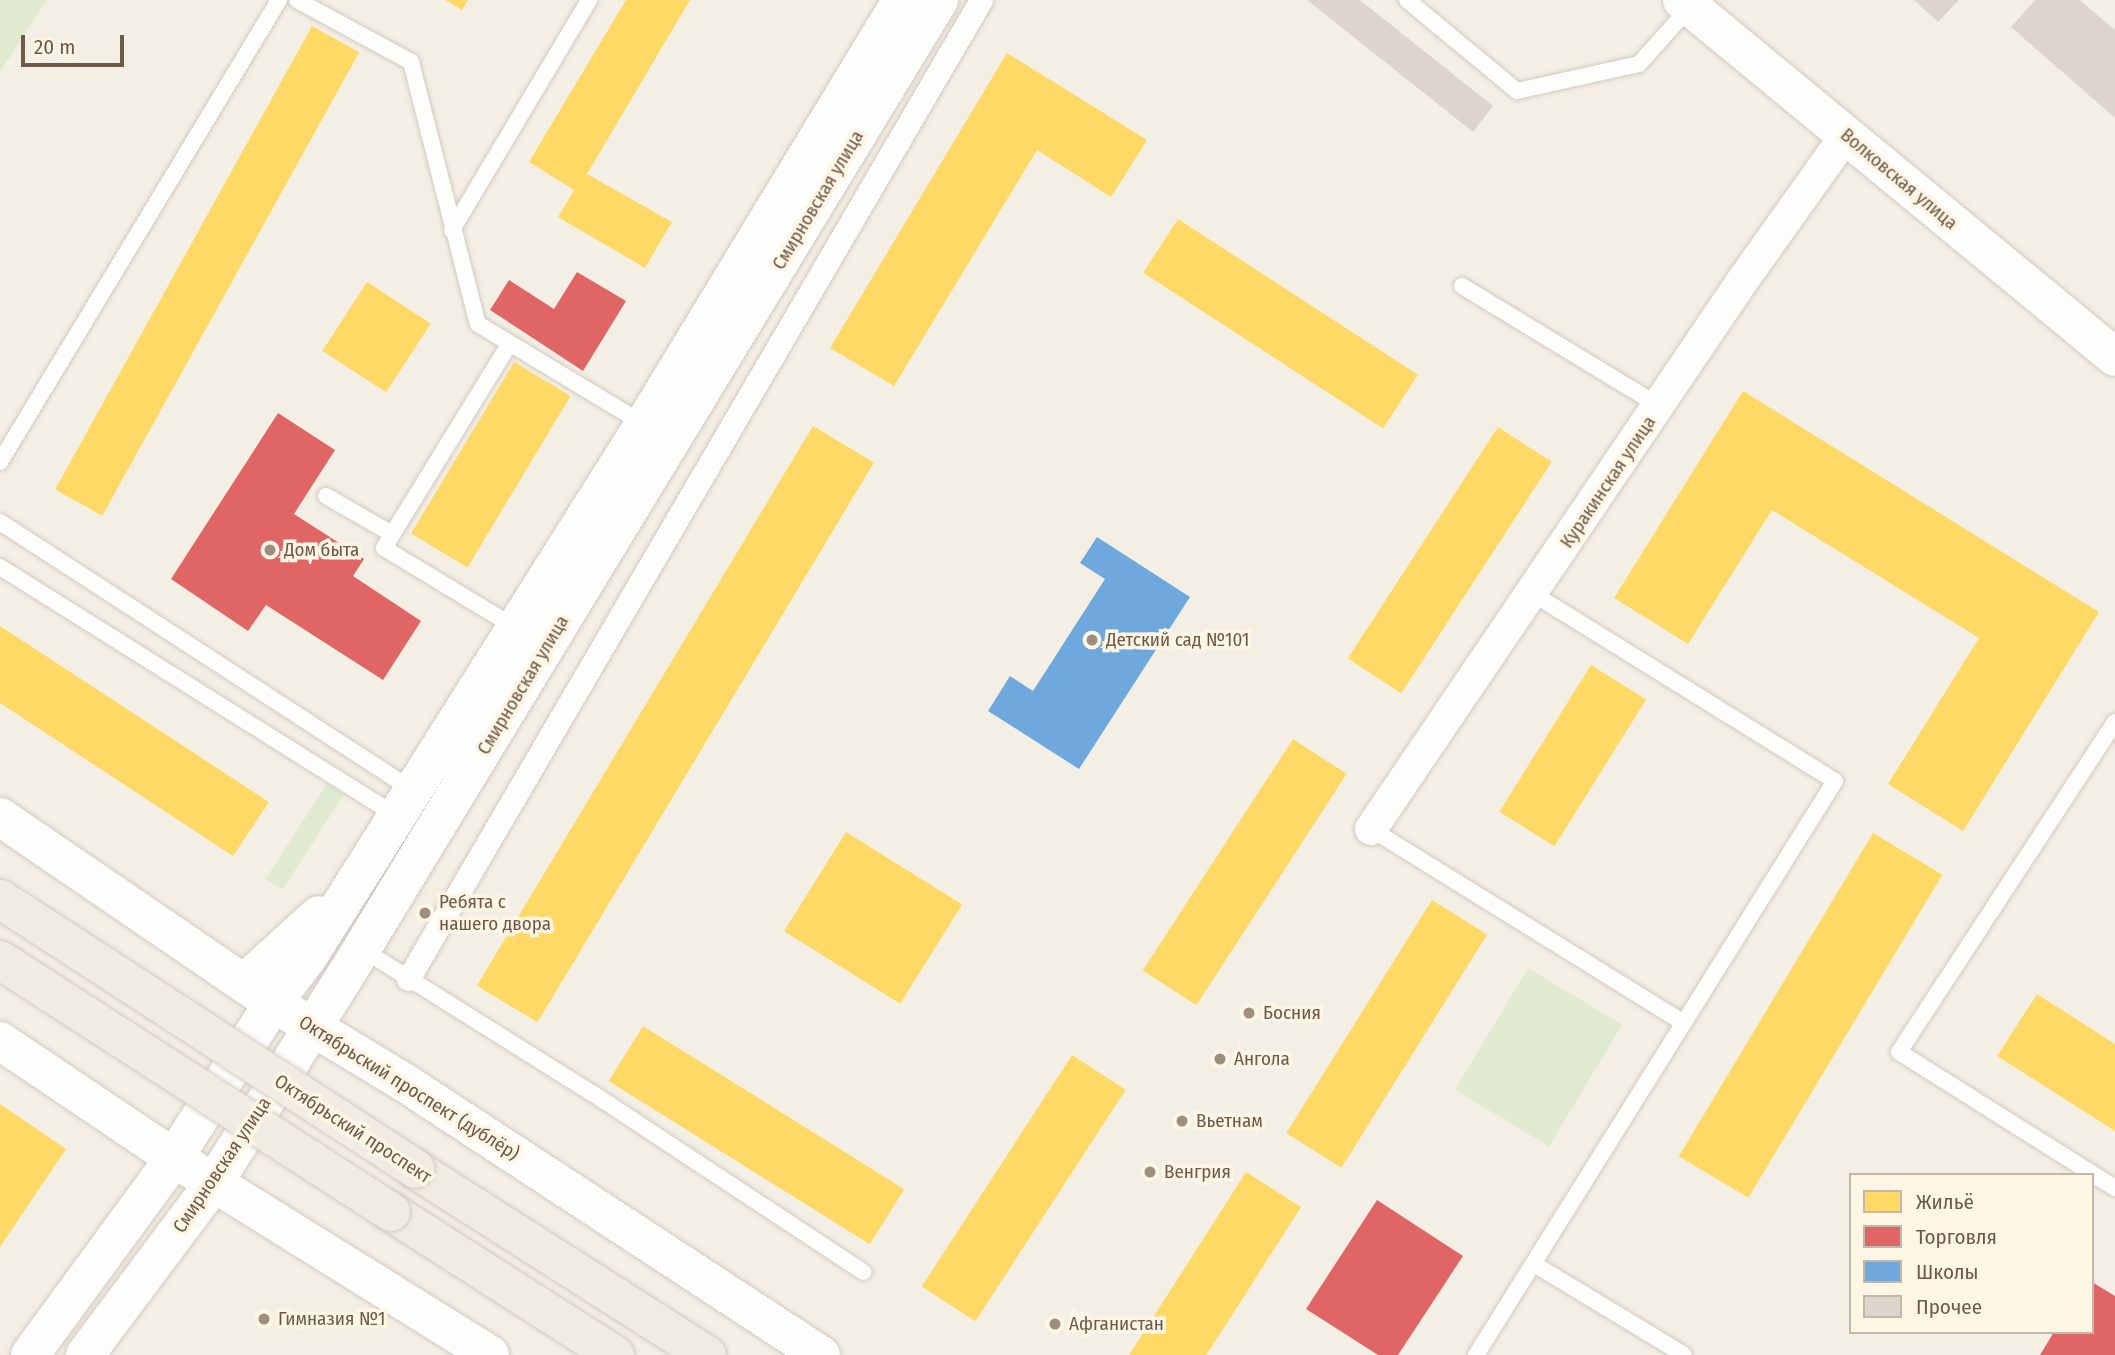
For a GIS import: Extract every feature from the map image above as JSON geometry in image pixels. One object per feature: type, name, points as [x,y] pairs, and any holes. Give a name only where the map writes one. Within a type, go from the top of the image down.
[{"type":"main road","name":"Смирновская улица","points":[[30,1355],[174,1158],[259,993],[359,878],[644,424],[902,0]]},
{"type":"main road","name":"Смирновская улица","points":[[85,1355],[215,1181],[362,949],[939,0]]},
{"type":"main road","name":"Волковская улица","points":[[1686,3],[2115,357]]},
{"type":"main road","name":"Октябрьский проспект (дублёр)","points":[[0,817],[259,993],[405,1083],[821,1355]]},
{"type":"main road","name":"Октябрьский проспект","points":[[0,900],[707,1355]]},
{"type":"main road","points":[[0,960],[615,1355]]},
{"type":"main road","points":[[0,1041],[174,1158],[215,1181],[489,1355]]},
{"type":"street","points":[[408,979],[981,0]]},
{"type":"street","name":"Куракинская улица","points":[[1371,829],[1846,135]]},
{"type":"lane","points":[[0,461],[279,0]]},
{"type":"lane","points":[[297,0],[411,62],[478,324],[644,424]]},
{"type":"lane","points":[[452,230],[589,0]]},
{"type":"lane","points":[[1407,0],[1517,91],[1639,64],[1686,3]]},
{"type":"lane","points":[[1462,286],[1659,406]]},
{"type":"lane","points":[[510,343],[384,548],[516,628]]},
{"type":"lane","points":[[326,496],[392,534]]},
{"type":"lane","points":[[0,522],[405,804]]},
{"type":"lane","points":[[0,567],[405,804]]},
{"type":"lane","points":[[1472,1354],[1534,1264],[1835,781],[1532,593]]},
{"type":"lane","points":[[2091,1173],[1899,1052],[2115,722]]},
{"type":"lane","points":[[1371,829],[1684,1023]]},
{"type":"lane","points":[[362,949],[592,1093],[863,1272]]},
{"type":"lane","points":[[2094,1175],[2115,1188]]},
{"type":"lane","points":[[1534,1264],[1684,1355]]},
{"type":"green space","points":[[0,0],[47,0],[0,72]]},
{"type":"green space","points":[[327,784],[344,795],[282,890],[265,879]]},
{"type":"green space","points":[[1528,968],[1622,1025],[1549,1146],[1455,1090]]},
{"type":"building: Жильё","points":[[445,0],[468,0],[462,10]]},
{"type":"building: Жильё","points":[[626,0],[690,0],[587,174],[672,222],[645,268],[558,217],[574,190],[529,162]]},
{"type":"building: Жильё","points":[[312,26],[359,52],[102,516],[55,490]]},
{"type":"building: Жильё","points":[[1007,53],[1147,140],[1111,197],[1037,150],[894,386],[830,348]]},
{"type":"building: Жильё","points":[[1178,219],[1418,375],[1383,428],[1143,273]]},
{"type":"building: Жильё","points":[[367,282],[431,323],[386,392],[322,351]]},
{"type":"building: Жильё","points":[[514,362],[571,396],[468,567],[411,533]]},
{"type":"building: Жильё","points":[[1743,391],[2099,612],[1963,831],[1888,784],[1979,638],[1772,510],[1688,644],[1614,598]]},
{"type":"building: Жильё","points":[[813,426],[874,463],[538,1022],[477,986]]},
{"type":"building: Жильё","points":[[1498,427],[1552,462],[1401,693],[1348,658]]},
{"type":"building: Жильё","points":[[0,626],[269,802],[233,856],[0,703]]},
{"type":"building: Жильё","points":[[1591,665],[1646,699],[1554,846],[1499,812]]},
{"type":"building: Жильё","points":[[1293,739],[1347,774],[1196,1005],[1143,970]]},
{"type":"building: Жильё","points":[[846,832],[962,905],[900,1004],[784,931]]},
{"type":"building: Жильё","points":[[1873,833],[1942,875],[1748,1198],[1679,1156]]},
{"type":"building: Жильё","points":[[1432,900],[1487,934],[1341,1168],[1286,1133]]},
{"type":"building: Жильё","points":[[2037,994],[2115,1044],[2115,1131],[1997,1056]]},
{"type":"building: Жильё","points":[[643,1026],[904,1189],[870,1244],[609,1081]]},
{"type":"building: Жильё","points":[[1072,1055],[1126,1090],[975,1321],[922,1286]]},
{"type":"building: Жильё","points":[[0,1104],[66,1149],[0,1247]]},
{"type":"building: Жильё","points":[[1246,1172],[1301,1207],[1229,1320],[1206,1355],[1129,1355]]},
{"type":"building: Торговля","points":[[577,272],[626,301],[583,371],[490,310],[509,280],[554,309]]},
{"type":"building: Торговля","name":"Дом быта","points":[[278,413],[335,450],[294,514],[364,559],[353,576],[421,621],[383,680],[266,605],[248,631],[171,579]]},
{"type":"building: Торговля","points":[[1377,1200],[1463,1256],[1398,1355],[1378,1355],[1306,1309]]},
{"type":"building: Торговля","points":[[2094,1283],[2115,1296],[2115,1355],[2040,1355],[2053,1334],[2094,1334]]},
{"type":"building: Школы","points":[[1097,537],[1190,597],[1079,769],[988,711],[1010,676],[1033,691],[1105,579],[1080,563]]},
{"type":"building: Прочее","points":[[1307,0],[1360,0],[1493,106],[1473,132]]},
{"type":"building: Прочее","points":[[1914,0],[1959,0],[1938,22]]},
{"type":"building: Прочее","points":[[2035,0],[2080,0],[2115,30],[2115,118],[2011,27]]},
{"type":"place","name":"Дом быта","points":[[270,550]]},
{"type":"place","name":"Детский сад №101","points":[[1092,640]]},
{"type":"place","name":"Ребята с нашего двора","points":[[425,913]]},
{"type":"place","name":"Босния","points":[[1249,1013]]},
{"type":"place","name":"Ангола","points":[[1220,1059]]},
{"type":"place","name":"Вьетнам","points":[[1182,1121]]},
{"type":"place","name":"Венгрия","points":[[1150,1172]]},
{"type":"place","name":"Гимназия №1","points":[[264,1319]]},
{"type":"place","name":"Афганистан","points":[[1055,1324]]}]
